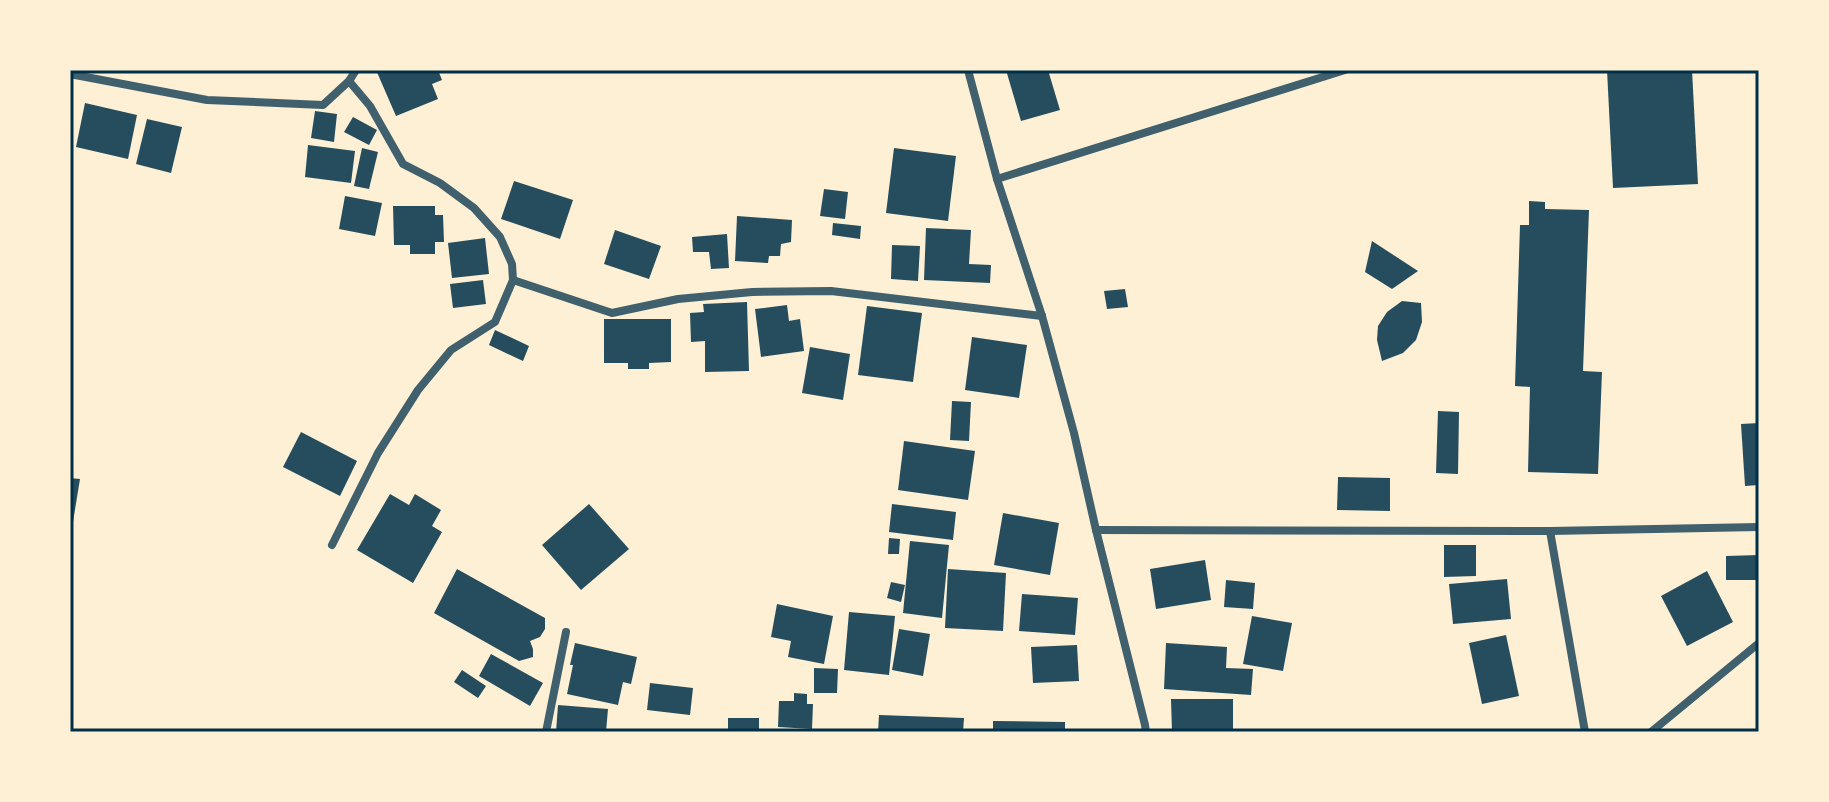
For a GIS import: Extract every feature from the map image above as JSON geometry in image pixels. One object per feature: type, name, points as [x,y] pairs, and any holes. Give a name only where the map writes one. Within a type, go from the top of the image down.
[{"type":"street","points":[[70,74],[207,100],[323,105],[349,81],[356,70]]},
{"type":"street","points":[[968,70],[997,179],[1042,316],[1074,433],[1146,732]]},
{"type":"street","points":[[997,179],[1345,70]]},
{"type":"street","points":[[332,545],[378,453],[418,390],[451,350],[495,322],[513,280],[512,264],[500,237],[474,208],[440,183],[403,164],[370,106],[349,81]]},
{"type":"street","points":[[513,280],[612,313],[678,299],[752,292],[831,291],[1042,316]]},
{"type":"street","points":[[1096,530],[1550,531],[1759,527]]},
{"type":"street","points":[[1550,531],[1585,732]]},
{"type":"street","points":[[546,732],[566,632]]},
{"type":"street","points":[[1651,732],[1759,643]]},
{"type":"building","points":[[376,70],[438,70],[442,80],[432,84],[438,99],[396,116]]},
{"type":"building","points":[[1006,70],[1048,70],[1060,110],[1021,121]]},
{"type":"building","points":[[1607,70],[1692,70],[1698,184],[1613,188]]},
{"type":"building","points":[[85,103],[137,115],[128,159],[76,147]]},
{"type":"building","points":[[315,111],[337,114],[334,142],[311,138]]},
{"type":"building","points":[[353,117],[377,130],[369,145],[344,132]]},
{"type":"building","points":[[147,119],[182,127],[171,173],[136,164]]},
{"type":"building","points":[[308,145],[355,151],[351,183],[305,177]]},
{"type":"building","points":[[362,148],[378,152],[369,189],[354,186]]},
{"type":"building","points":[[894,148],[956,156],[948,221],[886,213]]},
{"type":"building","points":[[514,181],[573,200],[560,239],[501,219]]},
{"type":"building","points":[[824,189],[848,192],[845,219],[820,216]]},
{"type":"building","points":[[345,196],[382,203],[375,236],[339,229]]},
{"type":"building","points":[[1529,201],[1545,202],[1545,209],[1589,210],[1583,371],[1602,372],[1598,474],[1528,472],[1530,387],[1515,386],[1520,225],[1529,225]]},
{"type":"building","points":[[393,206],[435,206],[435,215],[443,215],[444,242],[435,242],[435,254],[410,254],[410,245],[394,245]]},
{"type":"building","points":[[737,216],[792,220],[791,242],[781,244],[780,256],[769,256],[768,263],[735,261]]},
{"type":"building","points":[[833,223],[861,226],[860,239],[832,235]]},
{"type":"building","points":[[926,228],[971,230],[969,264],[991,265],[990,283],[924,280]]},
{"type":"building","points":[[615,230],[661,246],[649,279],[604,264]]},
{"type":"building","points":[[727,234],[729,268],[711,269],[709,252],[693,252],[692,237]]},
{"type":"building","points":[[485,238],[489,274],[452,278],[448,243]]},
{"type":"building","points":[[1372,241],[1418,271],[1392,289],[1365,272]]},
{"type":"building","points":[[892,245],[920,246],[918,281],[891,279]]},
{"type":"building","points":[[483,280],[486,304],[453,308],[450,284]]},
{"type":"building","points":[[1125,289],[1128,307],[1107,309],[1104,291]]},
{"type":"building","points":[[1402,301],[1421,303],[1422,322],[1416,340],[1403,353],[1382,361],[1377,340],[1378,326],[1387,312]]},
{"type":"building","points":[[747,302],[749,371],[705,372],[705,341],[691,342],[690,313],[704,312],[703,304]]},
{"type":"building","points":[[787,305],[789,321],[800,319],[804,351],[761,357],[755,309]]},
{"type":"building","points":[[867,306],[922,313],[913,382],[858,375]]},
{"type":"building","points":[[604,319],[671,319],[671,362],[649,363],[649,369],[628,369],[628,363],[604,363]]},
{"type":"building","points":[[495,330],[529,346],[523,361],[489,345]]},
{"type":"building","points":[[972,337],[1027,345],[1019,398],[965,390]]},
{"type":"building","points":[[810,347],[850,354],[843,400],[802,393]]},
{"type":"building","points":[[952,401],[971,402],[969,441],[950,440]]},
{"type":"building","points":[[1438,411],[1459,412],[1458,474],[1436,473]]},
{"type":"building","points":[[1759,423],[1759,485],[1745,486],[1741,424]]},
{"type":"building","points":[[301,432],[357,461],[340,496],[283,467]]},
{"type":"building","points":[[904,441],[975,451],[968,500],[898,490]]},
{"type":"building","points":[[1338,477],[1390,478],[1390,511],[1337,510]]},
{"type":"building","points":[[70,478],[80,479],[72,528],[70,527]]},
{"type":"building","points":[[390,494],[409,505],[415,494],[441,510],[432,526],[442,532],[413,583],[357,550]]},
{"type":"building","points":[[589,504],[629,549],[581,590],[542,545]]},
{"type":"building","points":[[892,504],[956,512],[953,540],[889,532]]},
{"type":"building","points":[[1003,513],[1059,523],[1050,575],[994,565]]},
{"type":"building","points":[[889,538],[900,539],[899,554],[888,554]]},
{"type":"building","points":[[910,541],[949,545],[942,618],[903,613]]},
{"type":"building","points":[[1444,545],[1476,545],[1476,576],[1444,577]]},
{"type":"building","points":[[1759,555],[1759,580],[1726,580],[1726,556]]},
{"type":"building","points":[[1205,560],[1211,600],[1156,609],[1150,569]]},
{"type":"building","points":[[457,569],[545,618],[545,629],[540,637],[530,641],[533,657],[519,661],[434,613]]},
{"type":"building","points":[[948,569],[1006,573],[1003,631],[945,628]]},
{"type":"building","points":[[1707,571],[1733,622],[1687,646],[1661,596]]},
{"type":"building","points":[[1507,579],[1511,619],[1453,624],[1449,584]]},
{"type":"building","points":[[1226,580],[1255,583],[1253,609],[1224,607]]},
{"type":"building","points":[[891,582],[905,585],[901,602],[887,598]]},
{"type":"building","points":[[1022,594],[1078,598],[1075,635],[1019,631]]},
{"type":"building","points":[[777,604],[833,616],[824,664],[788,657],[791,641],[771,637]]},
{"type":"building","points":[[849,612],[895,616],[889,675],[844,670]]},
{"type":"building","points":[[1252,616],[1292,623],[1283,671],[1243,664]]},
{"type":"building","points":[[899,629],[930,634],[923,676],[892,670]]},
{"type":"building","points":[[1506,635],[1519,696],[1482,704],[1469,643]]},
{"type":"building","points":[[575,643],[637,657],[631,684],[623,682],[618,705],[567,694]]},
{"type":"building","points":[[1166,643],[1227,647],[1226,668],[1253,669],[1251,695],[1164,689]]},
{"type":"building","points":[[1077,645],[1079,681],[1033,683],[1031,647]]},
{"type":"building","points":[[491,654],[543,683],[530,706],[479,676]]},
{"type":"building","points":[[814,668],[838,669],[837,693],[814,693]]},
{"type":"building","points":[[462,670],[486,686],[478,698],[454,682]]},
{"type":"building","points":[[650,683],[693,688],[690,715],[647,710]]},
{"type":"building","points":[[794,693],[807,694],[807,704],[813,704],[812,729],[778,727],[779,701],[794,701]]},
{"type":"building","points":[[1171,699],[1233,699],[1233,732],[1172,732]]},
{"type":"building","points":[[558,705],[608,709],[606,732],[556,732]]},
{"type":"building","points":[[879,715],[964,718],[963,732],[878,732]]},
{"type":"building","points":[[728,718],[759,718],[759,732],[728,732]]},
{"type":"building","points":[[993,721],[1065,722],[1065,732],[993,732]]}]
